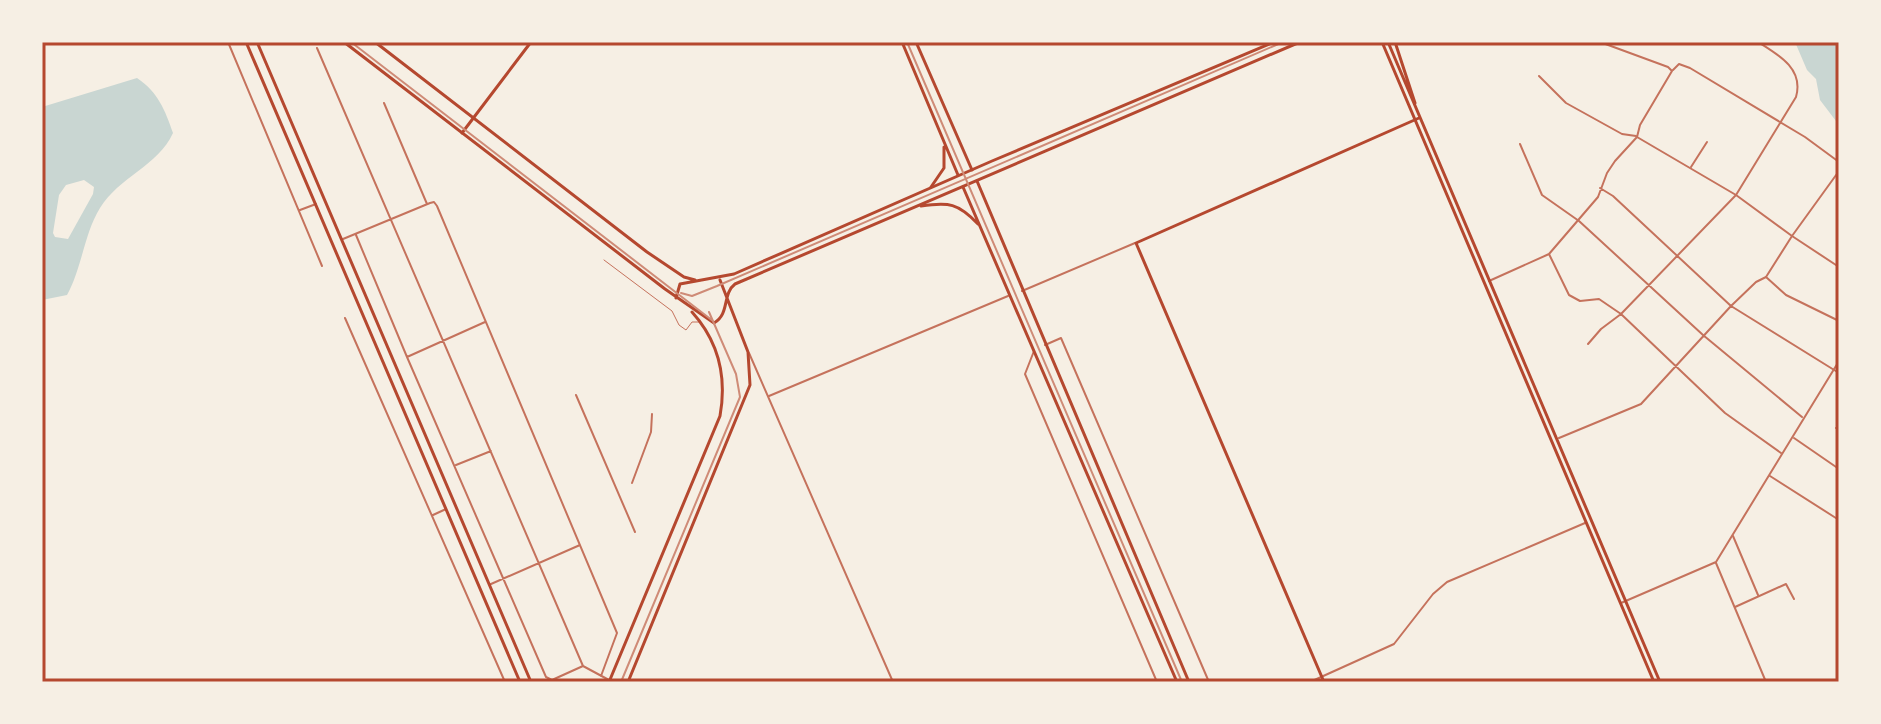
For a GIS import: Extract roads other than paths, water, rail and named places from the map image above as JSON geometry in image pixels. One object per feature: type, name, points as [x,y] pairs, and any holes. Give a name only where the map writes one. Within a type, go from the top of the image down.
[{"type":"main road","points":[[246,42],[520,682]]},
{"type":"main road","points":[[257,42],[531,682]]},
{"type":"main road","points":[[344,42],[676,298],[710,335],[721,367],[720,416],[610,681]]},
{"type":"main road","points":[[375,42],[647,252],[684,277],[699,281]]},
{"type":"main road","points":[[462,133],[531,42]]},
{"type":"main road","points":[[902,42],[1177,682]]},
{"type":"main road","points":[[916,42],[1189,682]]},
{"type":"main road","points":[[676,298],[680,284],[720,279],[1274,42]]},
{"type":"main road","points":[[687,307],[714,323],[723,315],[731,286],[735,284],[1300,42]]},
{"type":"main road","points":[[1384,42],[1416,111]]},
{"type":"main road","points":[[1384,42],[1654,682]]},
{"type":"main road","points":[[1395,42],[1411,86],[1417,119]]},
{"type":"main road","points":[[1323,680],[1136,243],[1417,119]]},
{"type":"main road","points":[[928,190],[944,168],[946,156],[943,139]]},
{"type":"main road","points":[[316,204],[326,200]]},
{"type":"main road","points":[[921,206],[939,203],[956,206],[981,228]]},
{"type":"main road","points":[[628,682],[728,443],[751,379],[748,352],[720,279]]},
{"type":"main road","points":[[1487,282],[1660,682]]},
{"type":"main road","points":[[415,438],[425,434]]},
{"type":"main road","points":[[1586,523],[1592,520]]},
{"type":"street","points":[[228,42],[322,266]]},
{"type":"street","points":[[1600,42],[1672,71]]},
{"type":"street","points":[[1588,344],[1736,195],[1796,97],[1797,78],[1791,67],[1758,42]]},
{"type":"street","points":[[317,48],[583,666],[610,681]]},
{"type":"street","points":[[1487,282],[1549,254],[1579,221],[1598,197],[1615,161],[1637,137],[1640,125],[1677,65],[1684,65],[1735,93],[1839,162]]},
{"type":"street","points":[[1539,76],[1566,103],[1622,134],[1637,137],[1736,195],[1839,267]]},
{"type":"street","points":[[384,103],[427,204]]},
{"type":"street","points":[[1690,168],[1707,142]]},
{"type":"street","points":[[1520,144],[1540,193],[1579,221],[1703,335],[1803,418]]},
{"type":"street","points":[[1557,438],[1641,404],[1731,306],[1756,282],[1766,277],[1839,171]]},
{"type":"street","points":[[1600,188],[1613,196],[1731,306],[1839,373]]},
{"type":"street","points":[[342,240],[434,202],[618,635],[601,677]]},
{"type":"street","points":[[299,211],[316,204]]},
{"type":"street","points":[[355,234],[546,677],[552,680],[583,666]]},
{"type":"street","points":[[1022,291],[1136,243]]},
{"type":"street","points":[[1549,254],[1569,295],[1580,301],[1599,299],[1621,314],[1725,413],[1782,454]]},
{"type":"street","points":[[1766,277],[1786,295],[1839,321]]},
{"type":"street","points":[[769,396],[1011,295]]},
{"type":"street","points":[[345,318],[505,682]]},
{"type":"street","points":[[407,357],[486,321]]},
{"type":"street","points":[[1045,345],[1061,338],[1209,682]]},
{"type":"street","points":[[1034,350],[1025,374],[1157,682]]},
{"type":"street","points":[[748,352],[893,682]]},
{"type":"street","points":[[1620,604],[1716,562],[1839,361]]},
{"type":"street","points":[[751,379],[759,375]]},
{"type":"street","points":[[576,395],[635,532]]},
{"type":"street","points":[[632,483],[651,432],[652,414]]},
{"type":"street","points":[[1792,437],[1839,469]]},
{"type":"street","points":[[455,466],[491,451]]},
{"type":"street","points":[[1770,476],[1839,520]]},
{"type":"street","points":[[432,515],[446,509]]},
{"type":"street","points":[[1310,682],[1323,680],[1394,644],[1433,594],[1447,582],[1586,523]]},
{"type":"street","points":[[1733,536],[1758,596]]},
{"type":"street","points":[[489,585],[580,545]]},
{"type":"street","points":[[1716,562],[1766,682]]},
{"type":"street","points":[[1735,607],[1786,584],[1794,599]]},
{"type":"lane","points":[[604,260],[672,311],[682,328],[686,330],[692,322],[701,322]]},
{"type":"tram line","points":[[351,42],[713,321]]},
{"type":"tram line","points":[[907,42],[1182,682]]},
{"type":"tram line","points":[[681,293],[692,296],[717,286],[1283,42]]},
{"type":"tram line","points":[[621,682],[740,397],[736,374],[709,312]]}]
